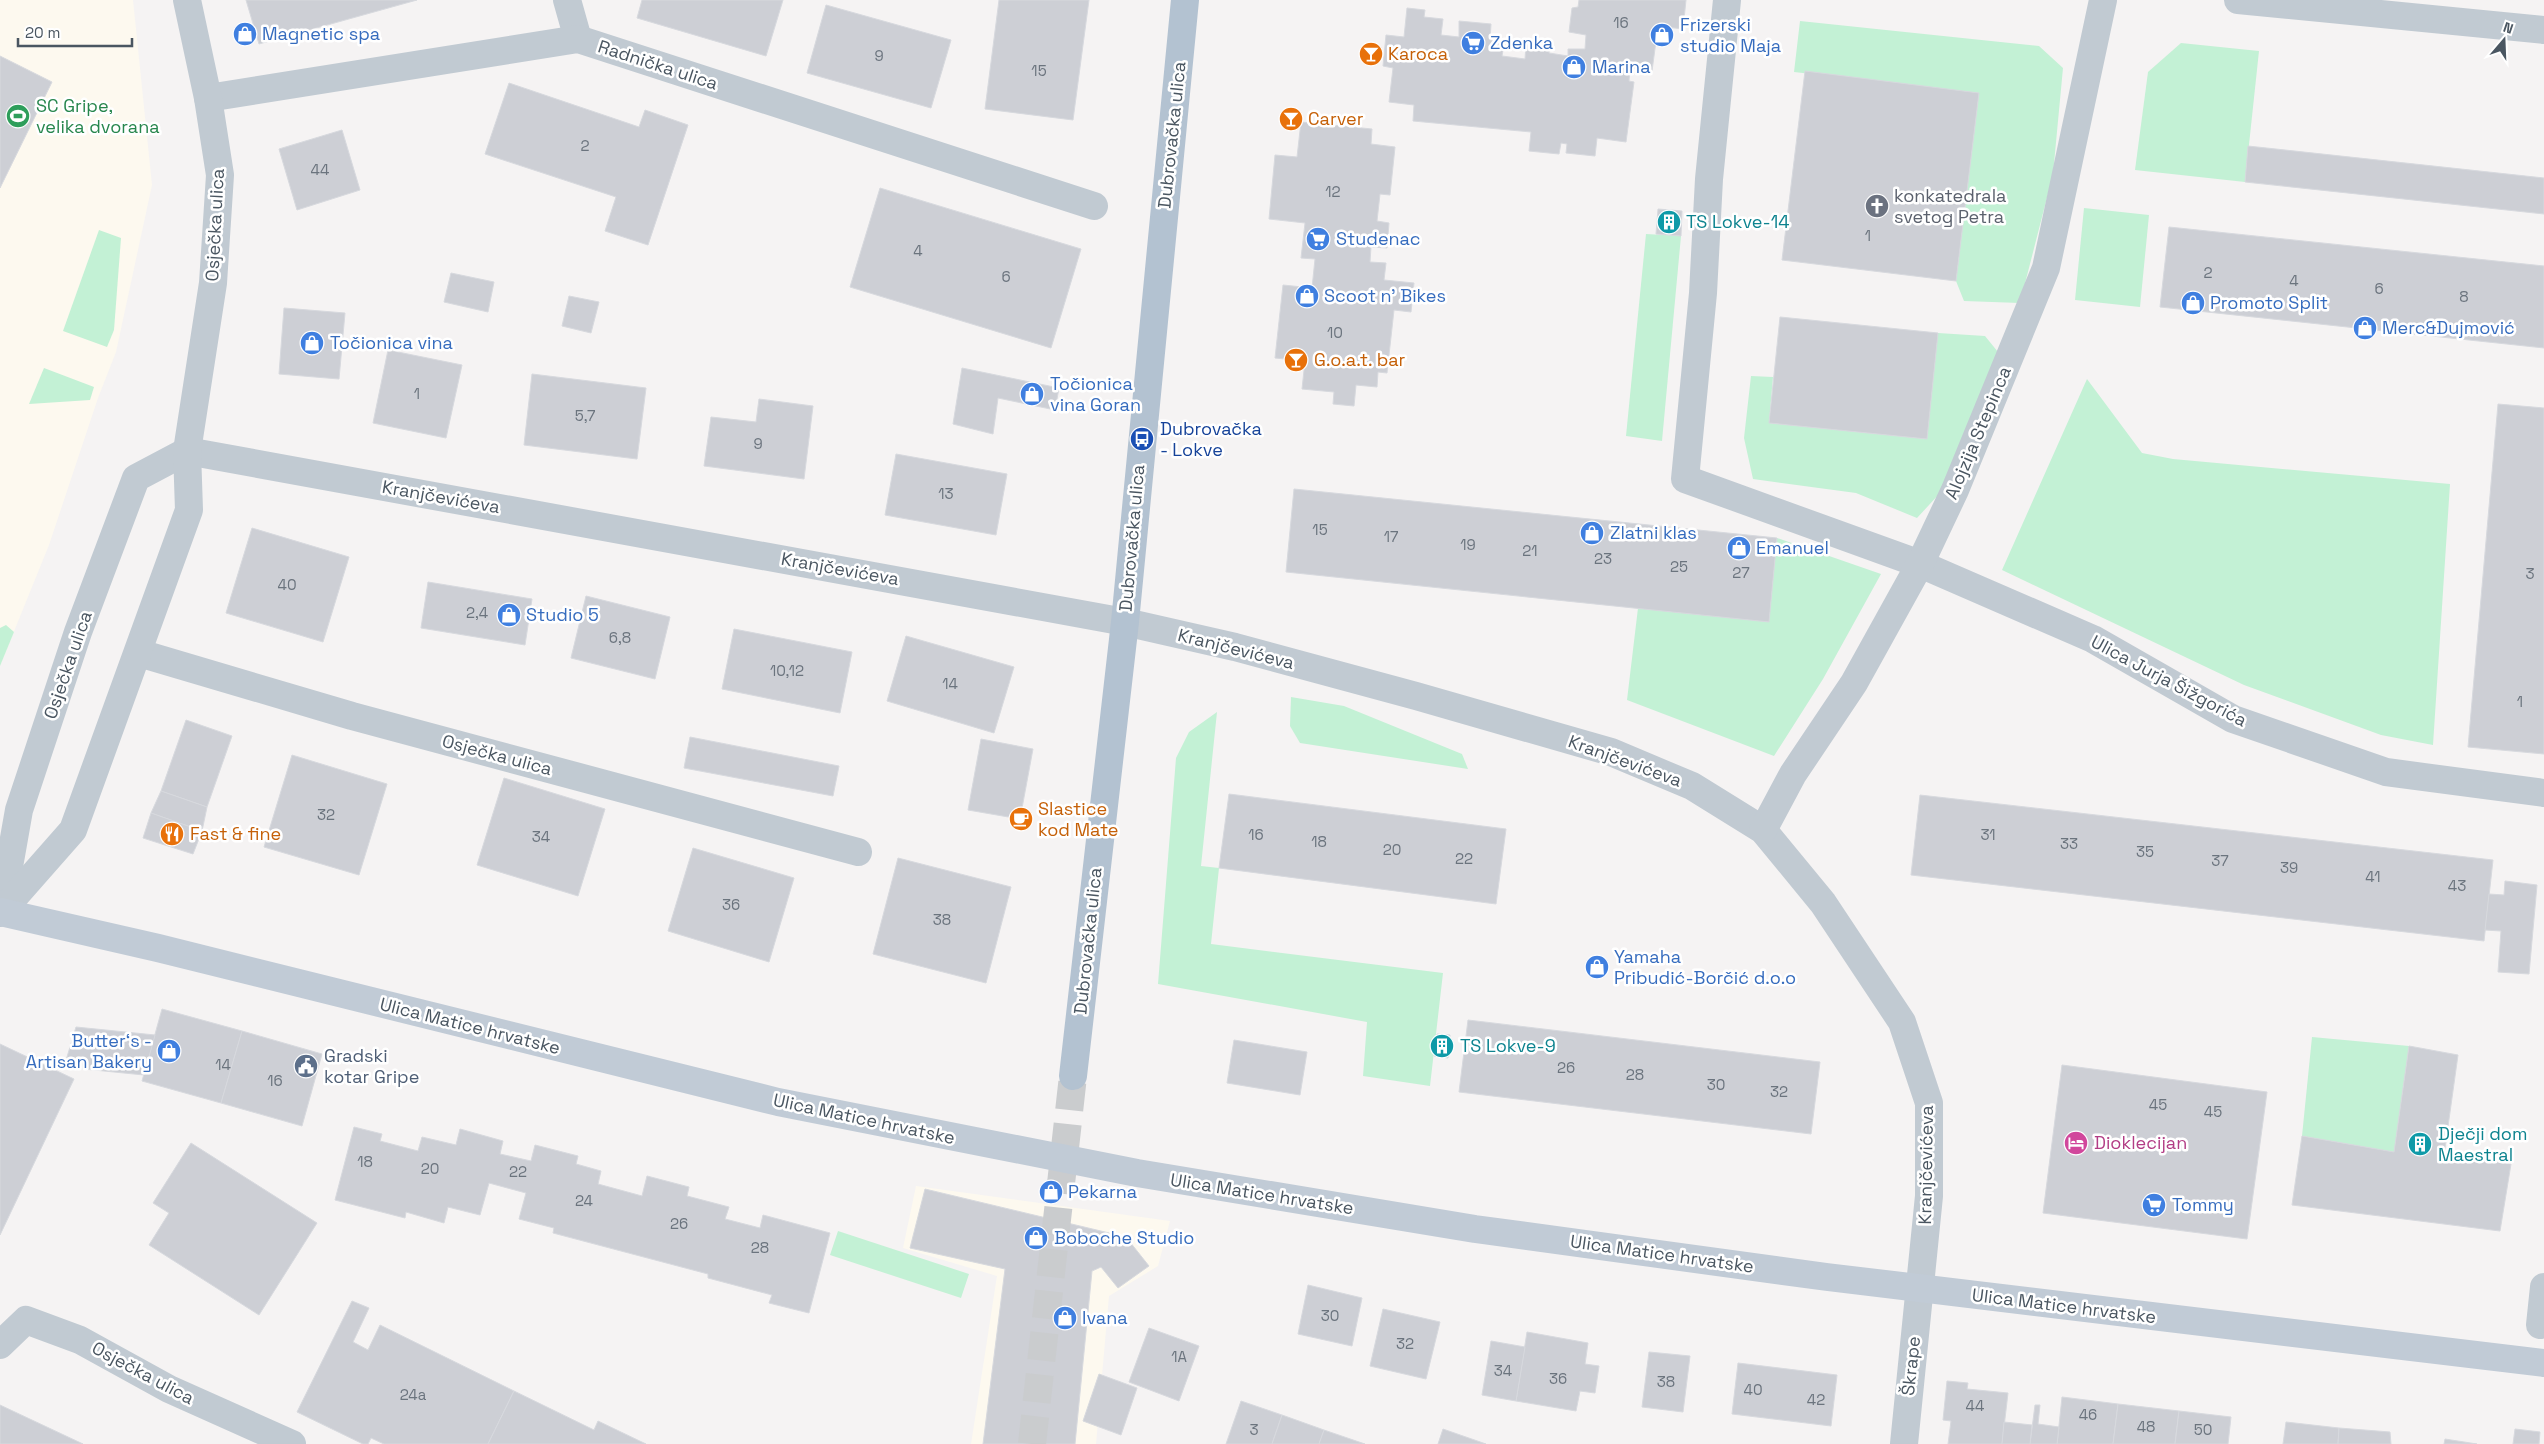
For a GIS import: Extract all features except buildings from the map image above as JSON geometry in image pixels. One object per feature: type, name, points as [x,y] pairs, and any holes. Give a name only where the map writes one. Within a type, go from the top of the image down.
[{"type":"main road","name":"Dubrovačka ulica","points":[[1073,1076],[1125,622],[1185,0]]},
{"type":"street","name":"Osječka ulica","points":[[0,913],[73,830],[139,653],[189,510],[187,451],[213,283],[220,176],[208,98],[186,0]]},
{"type":"street","points":[[568,0],[578,40]]},
{"type":"street","name":"Ulica Jurja Šižgorića","points":[[1727,0],[1709,179],[1703,293],[1685,479],[1920,564],[2093,639],[2233,719],[2386,772],[2544,792]]},
{"type":"street","name":"Alojzija Stepinca","points":[[1763,830],[1793,774],[1854,683],[1920,564],[1955,490],[2046,268],[2103,0]]},
{"type":"street","points":[[2238,0],[2544,30]]},
{"type":"street","name":"Radnička ulica","points":[[208,98],[578,40],[1094,206]]},
{"type":"street","name":"Osječka ulica","points":[[0,913],[19,810],[78,632],[136,478],[187,451]]},
{"type":"street","name":"Kranjčevićeva","points":[[187,451],[1125,622],[1235,647],[1611,752],[1692,786],[1763,830],[1823,903],[1902,1022],[1929,1103],[1929,1196],[1920,1288]]},
{"type":"street","name":"Osječka ulica","points":[[139,653],[352,716],[858,852]]},
{"type":"street","name":"Ulica Matice hrvatske","points":[[0,913],[158,948],[778,1102],[1137,1173],[1475,1229],[1920,1288],[2544,1363]]},
{"type":"street","points":[[2540,1325],[2544,1287]]},
{"type":"street","name":"Škrape","points":[[1904,1444],[1920,1288]]},
{"type":"street","name":"Osječka ulica","points":[[0,1345],[26,1320],[80,1340],[169,1389],[292,1444]]},
{"type":"shaded area","points":[[0,0],[133,0],[152,185],[116,352],[98,398],[49,545],[0,666]]},
{"type":"shaded area","points":[[916,1186],[1170,1221],[1158,1266],[1109,1296],[1096,1444],[971,1444],[997,1276],[903,1248]]},
{"type":"green space","points":[[1800,21],[2039,46],[2063,68],[2053,174],[2020,303],[1964,301],[1956,281],[1979,93],[1794,72]]},
{"type":"green space","points":[[2181,43],[2259,51],[2245,182],[2135,170],[2148,72]]},
{"type":"green space","points":[[2084,208],[2149,215],[2140,307],[2075,300]]},
{"type":"green space","points":[[99,230],[121,238],[114,330],[107,347],[63,331]]},
{"type":"green space","points":[[1646,234],[1681,236],[1662,441],[1626,436]]},
{"type":"green space","points":[[1938,333],[1985,336],[1998,352],[1941,492],[1917,518],[1856,493],[1753,479],[1744,438],[1751,376],[1773,377],[1769,423],[1927,439]]},
{"type":"green space","points":[[44,368],[94,387],[90,400],[29,404]]},
{"type":"green space","points":[[2087,379],[2142,453],[2173,459],[2450,484],[2433,745],[2381,735],[2244,685],[2002,570]]},
{"type":"green space","points":[[1777,538],[1881,574],[1823,679],[1774,756],[1627,700],[1638,608],[1769,622]]},
{"type":"green space","points":[[6,625],[14,632],[0,666],[0,628]]},
{"type":"green space","points":[[1291,697],[1344,706],[1462,754],[1468,769],[1300,743],[1290,726]]},
{"type":"green space","points":[[1217,712],[1201,866],[1219,868],[1211,944],[1443,973],[1430,1086],[1363,1076],[1367,1022],[1158,984],[1176,758],[1189,732]]},
{"type":"green space","points":[[2312,1037],[2409,1046],[2394,1152],[2302,1136]]},
{"type":"green space","points":[[838,1231],[969,1274],[961,1298],[830,1255]]},
{"type":"tunnel","points":[[1032,1444],[1073,1076]]},
{"type":"place","name":"Magnetic spa","points":[[245,34]]},
{"type":"place","name":"Frizerski studio Maja","points":[[1662,35]]},
{"type":"place","name":"Zdenka","points":[[1473,43]]},
{"type":"place","name":"Karoca","points":[[1371,54]]},
{"type":"place","name":"Marina","points":[[1574,67]]},
{"type":"place","name":"SC Gripe, velika dvorana","points":[[18,116]]},
{"type":"place","name":"Carver","points":[[1291,119]]},
{"type":"place","name":"konkatedrala svetog Petra","points":[[1877,206]]},
{"type":"place","name":"TS Lokve-14","points":[[1669,222]]},
{"type":"place","name":"Studenac","points":[[1318,239]]},
{"type":"place","name":"Scoot n' Bikes","points":[[1307,296]]},
{"type":"place","name":"Promoto Split","points":[[2193,303]]},
{"type":"place","name":"Merc&Dujmović","points":[[2365,328]]},
{"type":"place","name":"Točionica vina","points":[[312,343]]},
{"type":"place","name":"G.o.a.t. bar","points":[[1296,360]]},
{"type":"place","name":"Točionica vina Goran","points":[[1032,394]]},
{"type":"place","name":"Dubrovačka - Lokve","points":[[1142,439]]},
{"type":"place","name":"Zlatni klas","points":[[1592,533]]},
{"type":"place","name":"Emanuel","points":[[1739,548]]},
{"type":"place","name":"Studio 5","points":[[509,615]]},
{"type":"place","name":"Slastice kod Mate","points":[[1021,819]]},
{"type":"place","name":"Fast & fine","points":[[172,834]]},
{"type":"place","name":"Yamaha Pribudić-Borčić d.o.o","points":[[1597,967]]},
{"type":"place","name":"TS Lokve-9","points":[[1442,1046]]},
{"type":"place","name":"Butter‘s - Artisan Bakery","points":[[169,1051]]},
{"type":"place","name":"Gradski kotar Gripe","points":[[306,1066]]},
{"type":"place","name":"Dioklecijan","points":[[2076,1143]]},
{"type":"place","name":"Dječji dom Maestral","points":[[2420,1144]]},
{"type":"place","name":"Pekarna","points":[[1051,1192]]},
{"type":"place","name":"Tommy","points":[[2154,1205]]},
{"type":"place","name":"Boboche Studio","points":[[1036,1238]]},
{"type":"place","name":"Ivana","points":[[1065,1318]]}]
